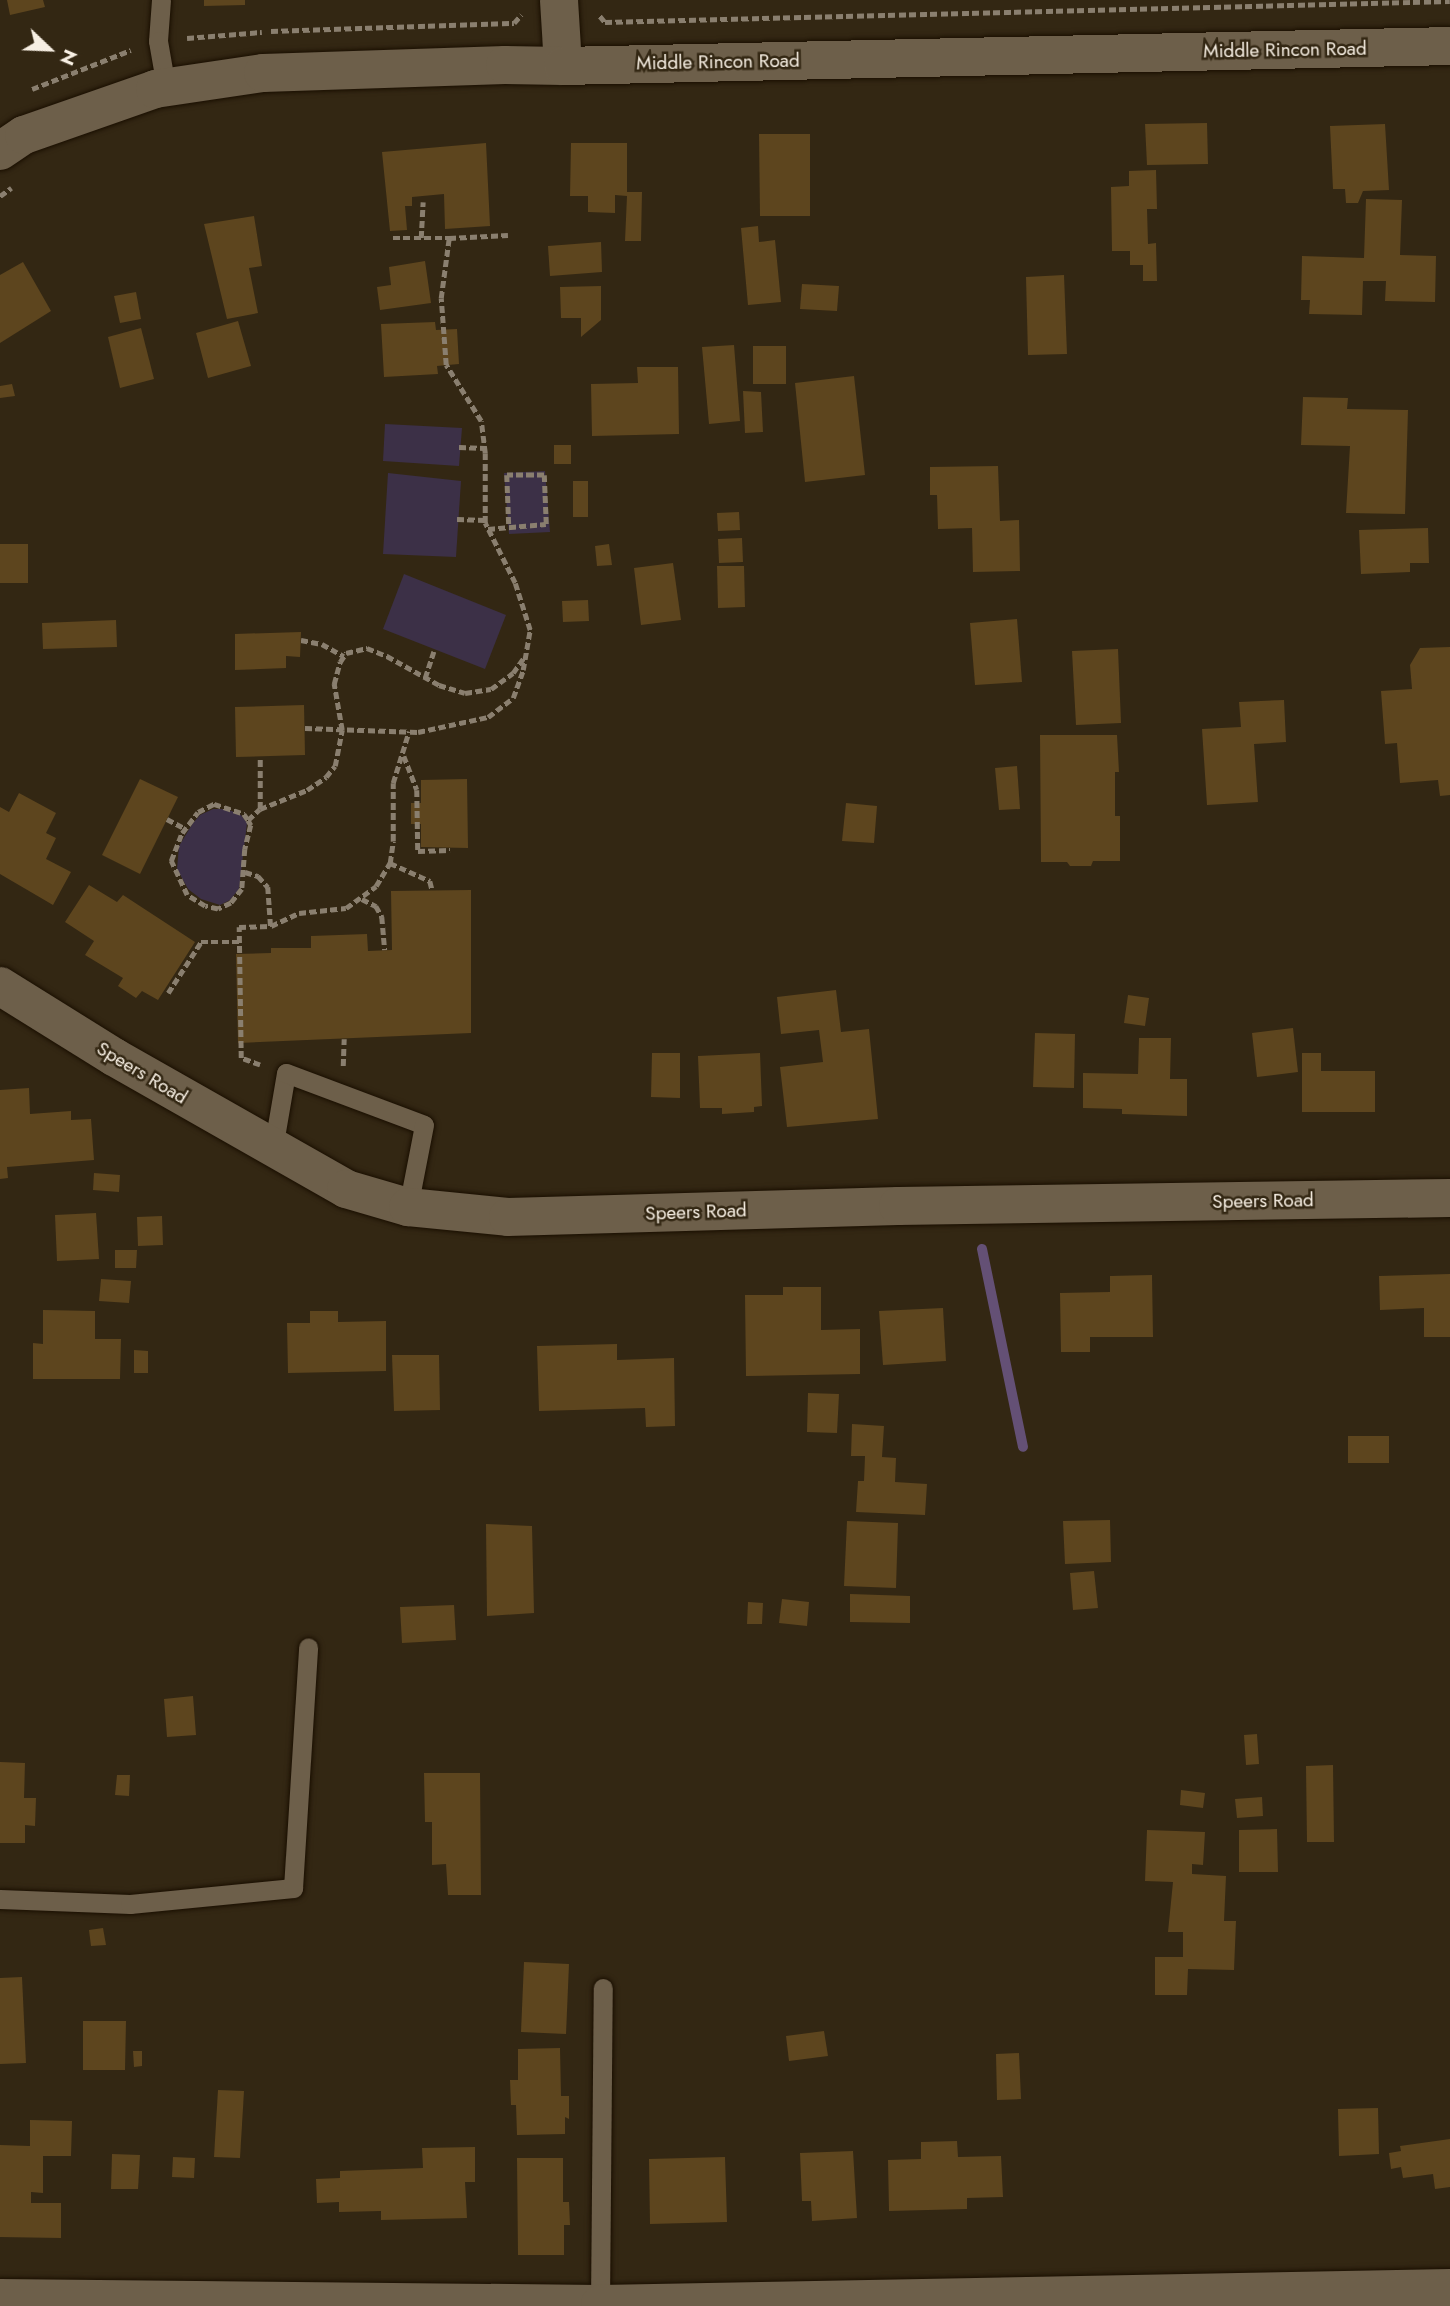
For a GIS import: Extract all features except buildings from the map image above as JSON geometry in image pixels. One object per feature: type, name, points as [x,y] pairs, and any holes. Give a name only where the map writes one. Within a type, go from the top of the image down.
[{"type":"street","points":[[559,0],[563,66]]},
{"type":"street","name":"Middle Rincon Road","points":[[0,151],[24,135],[166,87],[262,73],[505,65],[563,66],[1450,46]]},
{"type":"street","name":"Speers Road","points":[[0,986],[346,1189],[408,1207],[508,1217],[912,1206],[1450,1198]]},
{"type":"street","points":[[0,2298],[175,2303],[621,2305],[1450,2288]]},
{"type":"lane","points":[[161,0],[158,41],[166,87]]},
{"type":"lane","points":[[274,1149],[286,1073],[424,1125],[408,1207]]},
{"type":"lane","points":[[0,1899],[130,1904],[293,1888],[307,1647]]},
{"type":"lane","points":[[603,1988],[621,2305]]},
{"type":"path","points":[[597,14],[605,22],[1450,1]]},
{"type":"path","points":[[421,238],[423,202]]},
{"type":"path","points":[[393,238],[508,235]]},
{"type":"path","points":[[305,728],[409,731],[488,717],[513,698],[526,654],[530,630],[514,583],[485,520],[485,448],[481,421],[446,365],[441,298],[449,238]]},
{"type":"path","points":[[459,447],[485,448]]},
{"type":"path","points":[[488,529],[546,524],[544,475],[507,475],[509,526]]},
{"type":"path","points":[[457,519],[485,520]]},
{"type":"path","points":[[301,640],[322,644],[344,656]]},
{"type":"path","points":[[248,820],[260,809],[307,790],[326,778],[335,766],[342,730],[334,684],[344,656],[356,649],[367,648],[425,678],[465,693],[491,689],[513,673],[526,654]]},
{"type":"path","points":[[425,678],[434,652]]},
{"type":"path","points":[[286,1073],[241,1058],[239,927],[271,926],[299,913],[346,908],[362,899],[376,886],[390,863],[393,841],[393,783],[404,756],[409,731]]},
{"type":"path","points":[[404,756],[417,790],[418,851],[450,850]]},
{"type":"path","points":[[260,757],[260,809]]},
{"type":"path","points":[[214,804],[244,814],[248,820],[251,825],[245,849],[242,889],[231,903],[218,909],[205,906],[187,895],[171,861],[198,811],[214,804]]},
{"type":"path","points":[[167,819],[186,829]]},
{"type":"path","points":[[390,863],[430,881],[432,889]]},
{"type":"path","points":[[245,872],[258,876],[268,887],[271,926]]},
{"type":"path","points":[[362,899],[376,905],[382,917],[385,950]]},
{"type":"path","points":[[168,993],[201,942],[239,943]]},
{"type":"shaded area","points":[[385,424],[462,428],[459,466],[383,461]]},
{"type":"shaded area","points":[[545,471],[550,532],[509,534],[504,473]]},
{"type":"shaded area","points":[[388,473],[461,481],[456,557],[383,554]]},
{"type":"shaded area","points":[[404,574],[506,615],[485,669],[383,629]]},
{"type":"shaded area","points":[[213,809],[227,809],[241,815],[247,823],[239,889],[230,900],[220,905],[201,899],[188,889],[177,869],[179,846],[200,815]]},
{"type":"waterway","points":[[982,1249],[1023,1447]]}]
